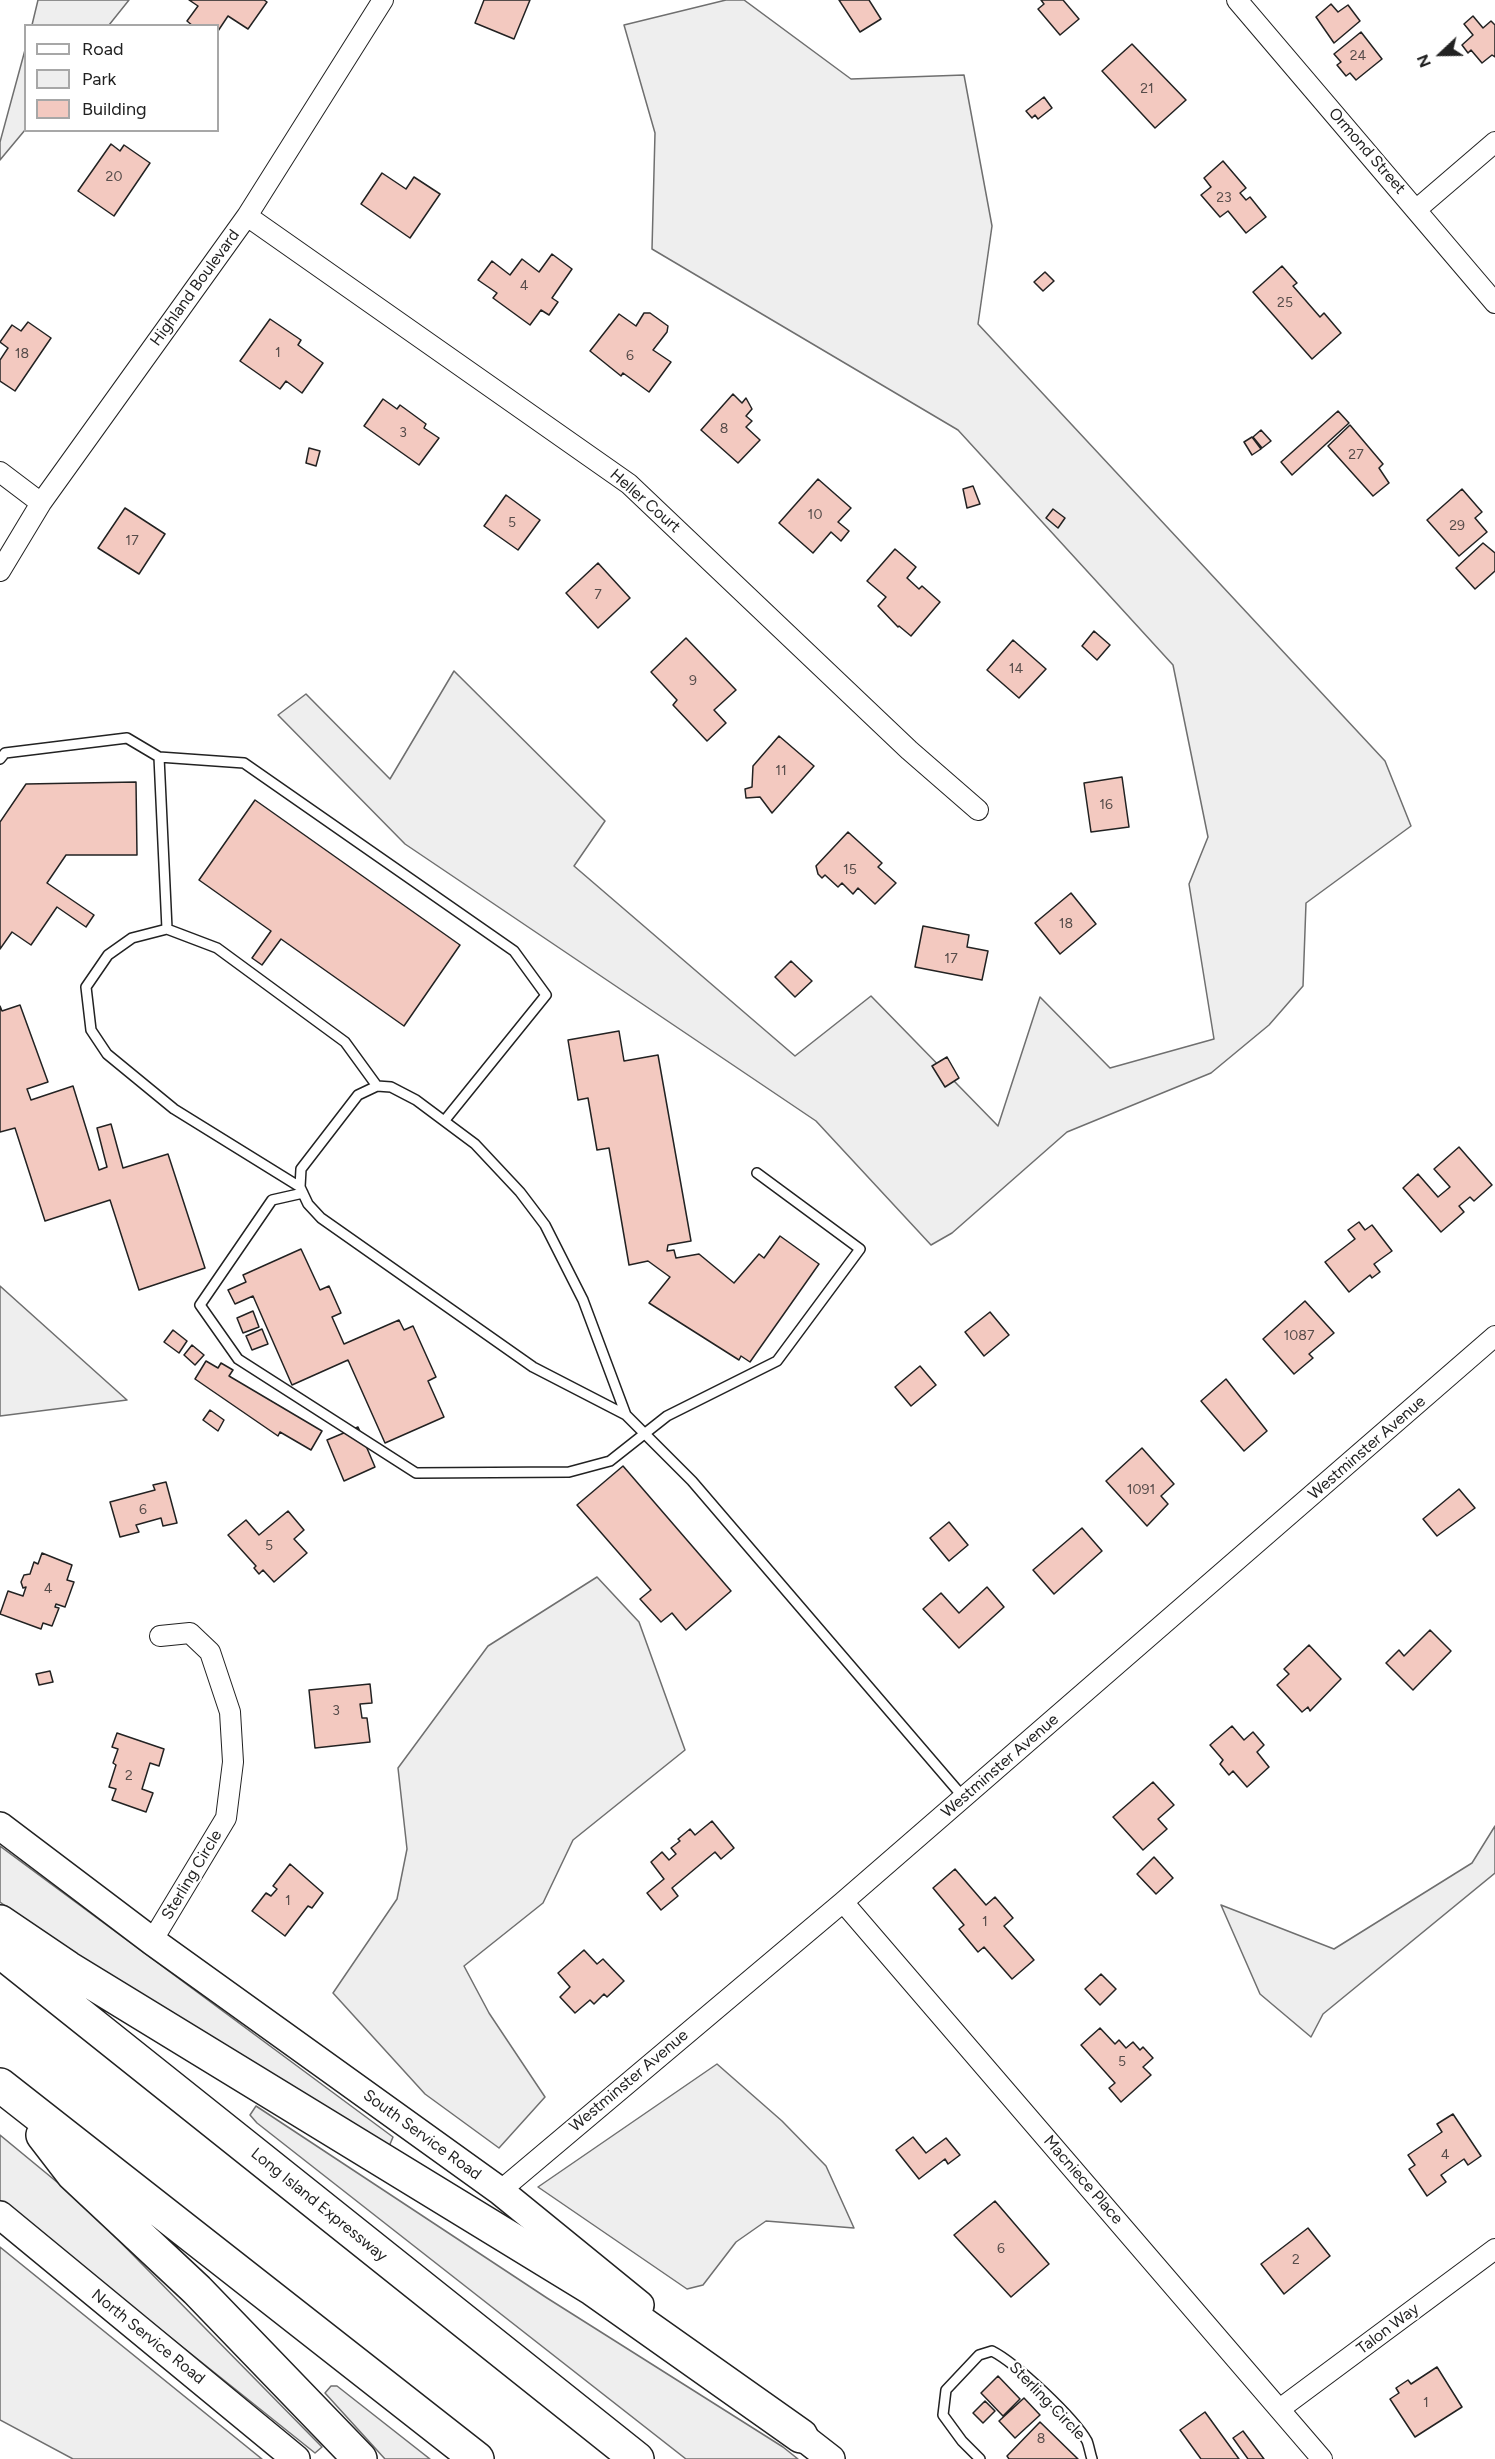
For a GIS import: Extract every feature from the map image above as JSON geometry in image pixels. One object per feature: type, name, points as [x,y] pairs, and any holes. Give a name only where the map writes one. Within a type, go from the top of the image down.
[{"type":"highway","points":[[0,1922],[68,1968],[592,2289],[801,2436]]},
{"type":"highway","name":"Long Island Expressway","points":[[0,1951],[637,2459]]},
{"type":"highway","points":[[9,2092],[73,2174],[197,2290],[360,2459]]},
{"type":"highway","points":[[9,2092],[477,2459]]},
{"type":"main road","name":"South Service Road","points":[[0,1827],[152,1941],[500,2191],[831,2459]]},
{"type":"main road","name":"North Service Road","points":[[0,2215],[296,2459]]},
{"type":"street","name":"Highland Boulevard","points":[[0,571],[41,503],[247,216],[383,0]]},
{"type":"street","name":"Ormond Street","points":[[1237,0],[1495,303]]},
{"type":"street","points":[[1417,210],[1495,142]]},
{"type":"street","name":"Heller Court","points":[[247,216],[629,484],[909,750],[978,810]]},
{"type":"street","points":[[0,472],[41,503]]},
{"type":"street","name":"Westminster Avenue","points":[[500,2191],[843,1902],[1495,1336]]},
{"type":"street","name":"Sterling Circle","points":[[152,1941],[226,1818],[233,1762],[230,1712],[210,1652],[190,1633],[160,1636]]},
{"type":"street","name":"Macniece Place","points":[[843,1902],[1281,2408],[1322,2459]]},
{"type":"street","name":"Talon Way","points":[[1281,2408],[1495,2249]]},
{"type":"lane","points":[[0,759],[5,753],[127,738],[159,757],[243,763],[514,951],[546,995],[445,1120]]},
{"type":"lane","points":[[159,757],[167,929]]},
{"type":"lane","points":[[301,1190],[174,1109],[107,1054],[91,1030],[86,987],[108,955],[132,938],[167,929],[217,948],[345,1042],[377,1086]]},
{"type":"lane","points":[[626,1415],[583,1300],[544,1225],[520,1192],[475,1144],[445,1120],[391,1087],[377,1086],[358,1095],[344,1110],[301,1169],[301,1190],[308,1204],[321,1218],[533,1367],[626,1415],[699,1490],[964,1798]]},
{"type":"lane","points":[[301,1190],[272,1200],[200,1305],[238,1359],[416,1473],[569,1472],[610,1461],[646,1435],[666,1416],[777,1361],[860,1249],[757,1173]]},
{"type":"lane","name":"Sterling Circle","points":[[980,2459],[962,2441],[943,2415],[946,2390],[979,2355],[992,2351],[1008,2359],[1050,2399],[1087,2441],[1092,2459]]},
{"type":"green space","points":[[38,0],[129,0],[110,24],[32,24]]},
{"type":"green space","points":[[726,0],[744,0],[851,79],[964,75],[992,226],[978,324],[1385,761],[1411,826],[1306,903],[1303,986],[1269,1025],[1211,1073],[1067,1132],[952,1233],[931,1245],[816,1121],[405,844],[278,715],[306,694],[390,779],[454,671],[605,821],[574,866],[795,1056],[871,996],[998,1126],[1040,997],[1110,1068],[1214,1039],[1189,884],[1208,837],[1173,665],[958,430],[652,249],[655,133],[624,25]]},
{"type":"green space","points":[[24,54],[24,131],[0,160],[0,142]]},
{"type":"green space","points":[[0,1286],[127,1400],[0,1416]]},
{"type":"green space","points":[[597,1577],[639,1622],[685,1750],[573,1840],[543,1903],[464,1966],[489,2013],[545,2097],[499,2148],[425,2094],[333,1993],[397,1899],[407,1849],[398,1768],[488,1646]]},
{"type":"green space","points":[[1495,1826],[1495,1873],[1323,2014],[1311,2037],[1260,1994],[1221,1905],[1334,1949],[1472,1863]]},
{"type":"green space","points":[[0,1846],[393,2137],[388,2149],[71,1954],[0,1902]]},
{"type":"green space","points":[[717,2064],[782,2121],[826,2166],[854,2228],[766,2221],[736,2242],[703,2285],[687,2289],[538,2187]]},
{"type":"green space","points":[[256,2106],[547,2298],[783,2447],[798,2459],[686,2459],[257,2123],[250,2115]]},
{"type":"green space","points":[[0,2135],[80,2201],[322,2447],[315,2453],[0,2201]]},
{"type":"green space","points":[[0,2247],[262,2459],[73,2459],[0,2420]]},
{"type":"green space","points":[[331,2386],[337,2386],[430,2459],[385,2459],[325,2393]]},
{"type":"building","points":[[189,0],[264,0],[267,2],[248,29],[228,16],[219,30],[219,24],[191,24],[187,21],[198,6]]},
{"type":"building","points":[[484,0],[530,0],[514,39],[475,23]]},
{"type":"building","points":[[839,0],[869,0],[881,19],[860,32]]},
{"type":"building","points":[[1041,0],[1063,0],[1079,19],[1060,35],[1038,9],[1044,4]]},
{"type":"building","points":[[1331,4],[1338,12],[1348,5],[1360,21],[1334,43],[1316,17]]},
{"type":"building","points":[[1473,16],[1483,28],[1491,21],[1495,25],[1495,57],[1492,55],[1482,63],[1471,50],[1468,53],[1462,45],[1473,35],[1464,24]]},
{"type":"building","points":[[1361,32],[1382,59],[1356,80],[1350,73],[1346,76],[1337,65],[1341,62],[1334,54]]},
{"type":"building","points":[[1132,44],[1186,100],[1155,128],[1102,71]]},
{"type":"building","points":[[1044,97],[1052,108],[1038,119],[1035,115],[1032,118],[1026,111]]},
{"type":"building","points":[[111,144],[120,151],[124,145],[150,163],[114,216],[78,191]]},
{"type":"building","points":[[1223,161],[1246,188],[1240,193],[1246,200],[1250,197],[1266,217],[1246,233],[1228,211],[1220,217],[1201,195],[1211,187],[1204,178]]},
{"type":"building","points":[[382,173],[406,189],[414,177],[440,194],[410,238],[361,204]]},
{"type":"building","points":[[552,254],[572,269],[552,298],[558,302],[549,315],[541,310],[530,325],[493,298],[497,293],[478,280],[492,261],[510,275],[522,259],[539,272]]},
{"type":"building","points":[[1282,266],[1297,283],[1293,286],[1320,317],[1324,313],[1341,333],[1312,359],[1253,292]]},
{"type":"building","points":[[1045,272],[1054,281],[1043,291],[1034,282]]},
{"type":"building","points":[[644,313],[650,313],[668,326],[667,332],[653,350],[671,362],[649,392],[623,373],[621,376],[590,351],[619,314],[636,326]]},
{"type":"building","points":[[270,319],[301,340],[298,345],[323,363],[302,393],[286,381],[280,389],[240,361]]},
{"type":"building","points":[[28,322],[51,338],[15,391],[0,381],[0,360],[8,348],[0,342],[12,325],[21,331]]},
{"type":"building","points":[[733,394],[742,403],[746,398],[752,409],[746,416],[752,421],[746,427],[760,440],[738,463],[701,430]]},
{"type":"building","points":[[383,399],[397,409],[400,405],[426,424],[424,428],[439,438],[419,465],[364,426]]},
{"type":"building","points":[[1338,411],[1349,423],[1292,475],[1281,462]]},
{"type":"building","points":[[1350,425],[1383,464],[1379,468],[1389,483],[1373,496],[1328,446]]},
{"type":"building","points":[[1261,430],[1271,441],[1262,448],[1253,437]]},
{"type":"building","points":[[1252,437],[1261,449],[1252,455],[1244,442]]},
{"type":"building","points":[[309,448],[320,451],[316,466],[306,463]]},
{"type":"building","points":[[818,479],[851,508],[838,522],[849,531],[841,541],[831,532],[813,553],[779,523]]},
{"type":"building","points":[[973,486],[980,504],[967,508],[963,489]]},
{"type":"building","points":[[1462,489],[1482,512],[1475,518],[1487,532],[1459,556],[1427,520]]},
{"type":"building","points":[[506,495],[540,520],[518,550],[484,526]]},
{"type":"building","points":[[125,508],[165,534],[139,574],[98,548]]},
{"type":"building","points":[[1053,509],[1065,518],[1058,528],[1046,518]]},
{"type":"building","points":[[1483,543],[1495,553],[1495,571],[1475,589],[1456,568]]},
{"type":"building","points":[[895,549],[916,567],[907,578],[919,589],[922,586],[940,602],[911,636],[898,627],[878,606],[886,597],[867,581]]},
{"type":"building","points":[[598,563],[630,598],[598,628],[566,593]]},
{"type":"building","points":[[1094,631],[1110,645],[1097,660],[1082,646]]},
{"type":"building","points":[[686,638],[736,690],[714,710],[726,723],[707,741],[673,705],[677,700],[651,672]]},
{"type":"building","points":[[1013,640],[1046,669],[1019,698],[987,670]]},
{"type":"building","points":[[779,736],[814,766],[772,813],[760,797],[746,798],[745,789],[752,787],[753,766]]},
{"type":"building","points":[[1122,777],[1129,827],[1091,832],[1084,783]]},
{"type":"building","points":[[136,782],[137,855],[66,855],[47,883],[94,915],[86,927],[57,907],[31,945],[12,932],[0,949],[0,822],[26,784]]},
{"type":"building","points":[[255,800],[460,945],[404,1026],[281,939],[262,965],[252,958],[271,931],[199,880]]},
{"type":"building","points":[[848,832],[882,863],[878,867],[896,883],[875,904],[858,888],[853,894],[842,883],[838,887],[825,875],[822,878],[818,874],[816,866]]},
{"type":"building","points":[[1071,893],[1096,924],[1060,954],[1035,923]]},
{"type":"building","points":[[923,926],[969,935],[967,947],[988,951],[982,980],[915,967]]},
{"type":"building","points":[[791,961],[812,981],[795,997],[775,977]]},
{"type":"building","points":[[20,1005],[48,1082],[27,1089],[31,1100],[73,1086],[99,1170],[107,1167],[97,1128],[111,1124],[123,1168],[168,1154],[205,1268],[139,1290],[110,1200],[45,1221],[15,1128],[0,1132],[0,1006],[2,1011]]},
{"type":"building","points":[[619,1031],[624,1061],[658,1055],[691,1241],[668,1245],[667,1251],[674,1250],[676,1258],[699,1254],[734,1283],[759,1254],[764,1258],[780,1236],[819,1264],[750,1362],[741,1356],[739,1360],[649,1303],[670,1277],[648,1261],[629,1265],[609,1148],[597,1150],[588,1098],[578,1100],[568,1040]]},
{"type":"building","points":[[947,1057],[959,1078],[945,1087],[932,1066]]},
{"type":"building","points":[[1459,1147],[1492,1185],[1474,1201],[1470,1197],[1459,1206],[1464,1212],[1441,1232],[1403,1188],[1418,1174],[1438,1197],[1450,1187],[1434,1169]]},
{"type":"building","points":[[1359,1222],[1365,1230],[1372,1225],[1392,1251],[1374,1264],[1380,1272],[1372,1278],[1370,1275],[1349,1292],[1325,1262],[1355,1239],[1348,1230]]},
{"type":"building","points":[[301,1249],[320,1290],[329,1286],[341,1313],[332,1317],[344,1344],[399,1320],[404,1330],[413,1326],[436,1377],[428,1381],[444,1417],[385,1443],[348,1360],[292,1385],[253,1296],[235,1304],[228,1290],[246,1282],[243,1275]]},
{"type":"building","points":[[1305,1301],[1334,1333],[1309,1354],[1313,1358],[1294,1374],[1263,1339]]},
{"type":"building","points":[[253,1311],[259,1327],[243,1333],[237,1318]]},
{"type":"building","points":[[990,1312],[1009,1335],[984,1356],[965,1332]]},
{"type":"building","points":[[262,1329],[268,1344],[252,1350],[246,1336]]},
{"type":"building","points":[[173,1330],[187,1341],[179,1353],[164,1342]]},
{"type":"building","points":[[192,1345],[204,1355],[195,1365],[184,1355]]},
{"type":"building","points":[[206,1361],[218,1368],[221,1363],[233,1370],[229,1376],[322,1431],[311,1450],[280,1432],[278,1436],[195,1379]]},
{"type":"building","points":[[920,1366],[936,1385],[911,1406],[895,1387]]},
{"type":"building","points":[[1226,1379],[1267,1431],[1244,1451],[1201,1401]]},
{"type":"building","points":[[210,1410],[224,1420],[218,1431],[203,1420]]},
{"type":"building","points":[[358,1427],[375,1467],[344,1481],[327,1440]]},
{"type":"building","points":[[1142,1448],[1174,1484],[1161,1496],[1168,1504],[1147,1526],[1106,1481]]},
{"type":"building","points":[[623,1466],[731,1591],[686,1630],[672,1613],[661,1622],[640,1599],[651,1590],[577,1505]]},
{"type":"building","points":[[166,1482],[177,1523],[163,1526],[161,1518],[136,1525],[139,1532],[120,1537],[110,1502],[155,1490],[153,1485]]},
{"type":"building","points":[[1459,1489],[1475,1508],[1437,1536],[1423,1519]]},
{"type":"building","points":[[288,1511],[304,1530],[294,1539],[307,1553],[274,1582],[263,1570],[259,1574],[254,1568],[256,1566],[228,1535],[246,1520],[259,1535]]},
{"type":"building","points":[[949,1522],[968,1545],[949,1561],[930,1538]]},
{"type":"building","points":[[1082,1528],[1102,1551],[1054,1594],[1033,1570]]},
{"type":"building","points":[[42,1553],[72,1565],[67,1580],[74,1582],[65,1607],[56,1604],[55,1607],[59,1608],[52,1626],[43,1623],[41,1629],[0,1614],[8,1591],[23,1596],[26,1587],[23,1588],[21,1582],[24,1575],[30,1574],[34,1562],[38,1564]]},
{"type":"building","points":[[987,1587],[1004,1607],[959,1648],[923,1609],[941,1593],[959,1613]]},
{"type":"building","points":[[1430,1630],[1451,1651],[1413,1690],[1386,1663],[1399,1650],[1404,1656]]},
{"type":"building","points":[[1309,1645],[1341,1679],[1310,1711],[1308,1707],[1302,1712],[1277,1685],[1289,1674],[1284,1669]]},
{"type":"building","points":[[50,1671],[53,1682],[39,1685],[36,1674]]},
{"type":"building","points":[[370,1684],[372,1703],[360,1704],[362,1718],[367,1718],[370,1742],[315,1748],[309,1690]]},
{"type":"building","points":[[1232,1726],[1244,1740],[1253,1732],[1264,1745],[1257,1752],[1269,1767],[1247,1787],[1233,1771],[1229,1775],[1220,1764],[1223,1760],[1210,1745]]},
{"type":"building","points":[[117,1733],[164,1749],[159,1766],[150,1763],[142,1789],[153,1793],[146,1812],[112,1800],[116,1789],[109,1787],[116,1765],[113,1763],[118,1749],[112,1747]]},
{"type":"building","points":[[1153,1782],[1174,1805],[1158,1819],[1167,1829],[1143,1850],[1113,1817]]},
{"type":"building","points":[[712,1821],[734,1848],[721,1859],[715,1852],[672,1888],[678,1896],[661,1910],[647,1893],[664,1879],[651,1862],[662,1852],[669,1860],[676,1854],[671,1848],[680,1841],[678,1839],[690,1829],[695,1835]]},
{"type":"building","points":[[1154,1857],[1173,1878],[1156,1894],[1137,1874]]},
{"type":"building","points":[[290,1864],[323,1893],[312,1908],[308,1906],[285,1936],[252,1911],[266,1893],[271,1896],[277,1889],[273,1886]]},
{"type":"building","points":[[955,1869],[986,1905],[995,1897],[1013,1918],[1004,1926],[1034,1960],[1012,1979],[984,1947],[978,1952],[959,1929],[964,1925],[933,1888]]},
{"type":"building","points":[[584,1950],[597,1964],[603,1959],[624,1981],[607,1997],[604,1994],[594,2004],[590,2000],[575,2013],[560,1997],[570,1987],[558,1973]]},
{"type":"building","points":[[1101,1974],[1116,1989],[1100,2005],[1085,1989]]},
{"type":"building","points":[[1100,2028],[1115,2044],[1119,2040],[1126,2048],[1133,2042],[1140,2050],[1143,2047],[1153,2058],[1143,2067],[1151,2075],[1121,2102],[1109,2088],[1115,2083],[1081,2045]]},
{"type":"building","points":[[1453,2114],[1481,2156],[1468,2165],[1464,2159],[1441,2175],[1446,2182],[1427,2196],[1409,2169],[1415,2165],[1408,2155],[1442,2132],[1437,2124]]},
{"type":"building","points":[[913,2137],[926,2153],[946,2138],[960,2155],[948,2164],[945,2159],[919,2179],[896,2150]]},
{"type":"building","points":[[995,2201],[1049,2264],[1011,2297],[954,2235]]},
{"type":"building","points":[[1308,2228],[1330,2256],[1284,2294],[1261,2264]]},
{"type":"building","points":[[1437,2367],[1462,2407],[1415,2437],[1390,2399],[1399,2393],[1396,2388],[1408,2380],[1411,2384]]},
{"type":"building","points":[[998,2376],[1020,2399],[1003,2416],[981,2393]]},
{"type":"building","points":[[1024,2398],[1040,2415],[1015,2438],[999,2421]]},
{"type":"building","points":[[985,2401],[995,2411],[983,2423],[973,2413]]},
{"type":"building","points":[[1205,2412],[1239,2459],[1201,2459],[1180,2430]]},
{"type":"building","points":[[1040,2422],[1078,2459],[1009,2459],[1007,2456]]},
{"type":"building","points":[[1243,2431],[1264,2459],[1248,2459],[1233,2438]]}]
